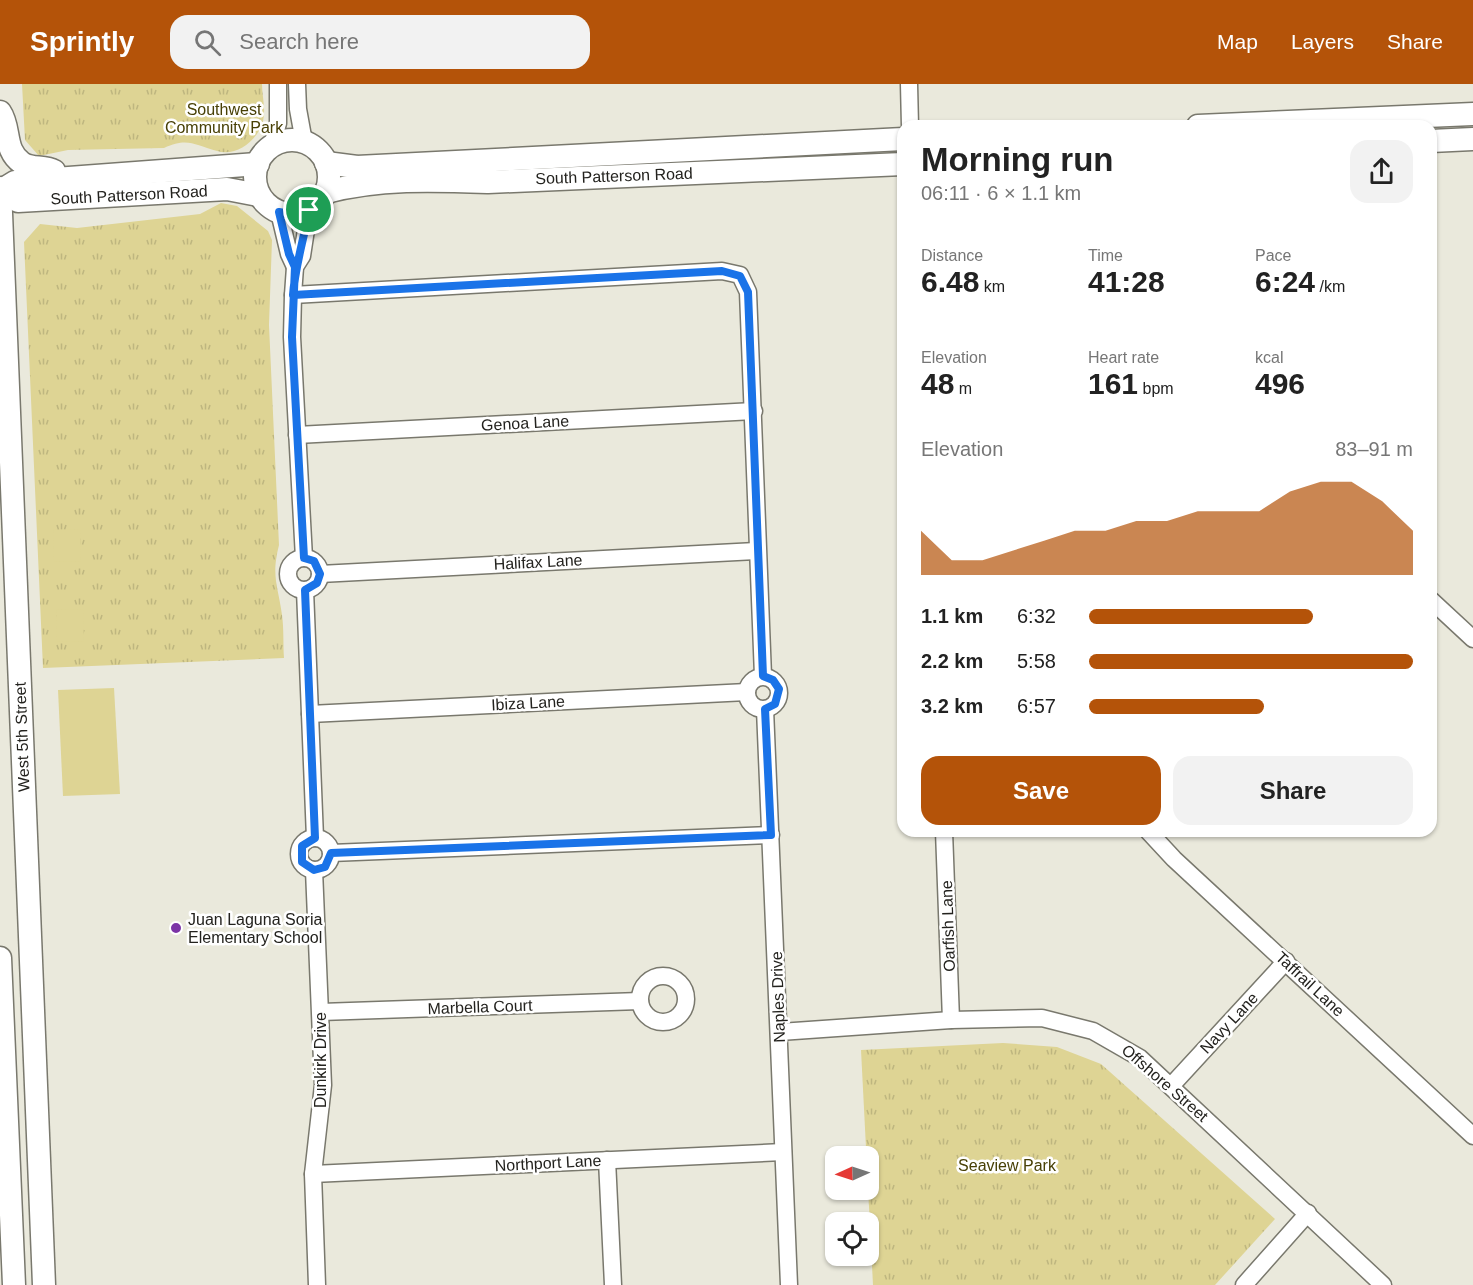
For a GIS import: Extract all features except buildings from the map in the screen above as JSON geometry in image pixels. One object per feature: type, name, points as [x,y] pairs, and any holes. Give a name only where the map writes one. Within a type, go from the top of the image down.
[{"type":"street","points":[[278,84],[278,123],[273,146],[258,164],[255,174],[260,195],[265,202],[279,212],[290,214],[309,210]]},
{"type":"street","points":[[297,84],[298,109],[304,142]]},
{"type":"street","points":[[909,84],[910,120]]},
{"type":"street","points":[[0,112],[7,121],[11,153],[20,162],[33,168],[50,169],[65,178]]},
{"type":"street","points":[[1336,120],[1473,114]]},
{"type":"street","name":"South Patterson Road","points":[[326,163],[357,167],[897,139]]},
{"type":"street","points":[[1437,141],[1473,139]]},
{"type":"street","points":[[273,146],[293,140],[304,142],[321,154],[328,172],[326,192],[309,210],[302,256],[295,267],[293,295],[297,435],[304,558]]},
{"type":"street","name":"South Patterson Road","points":[[0,190],[15,182],[258,164]]},
{"type":"street","name":"South Patterson Road","points":[[326,192],[357,184],[426,180],[488,182],[897,164]]},
{"type":"street","name":"South Patterson Road","points":[[0,190],[18,201],[227,189],[260,195]]},
{"type":"street","name":"West 5th Street","points":[[0,190],[44,1285]]},
{"type":"street","points":[[279,212],[289,254],[295,267]]},
{"type":"street","points":[[293,295],[722,271],[740,276],[748,292],[754,411],[756,551],[763,676]]},
{"type":"street","name":"Genoa Lane","points":[[297,435],[754,411]]},
{"type":"street","name":"Halifax Lane","points":[[320,574],[756,551]]},
{"type":"street","points":[[304,558],[314,561],[320,574],[317,583],[305,590],[295,587],[288,574],[291,565],[304,558]]},
{"type":"street","points":[[305,590],[315,838]]},
{"type":"street","points":[[1437,606],[1473,639]]},
{"type":"street","points":[[763,676],[773,680],[779,689],[775,704],[765,709],[750,702],[747,692],[754,679],[763,676]]},
{"type":"street","name":"Ibiza Lane","points":[[310,714],[747,692]]},
{"type":"street","name":"Naples Drive","points":[[765,709],[789,1285]]},
{"type":"street","points":[[331,853],[771,835]]},
{"type":"street","name":"Oarfish Lane","points":[[944,837],[951,1020]]},
{"type":"street","name":"Taffrail Lane","points":[[1153,837],[1173,859],[1473,1136]]},
{"type":"street","points":[[315,838],[324,841],[331,853],[325,867],[314,870],[302,862],[300,852],[305,842],[315,838]]},
{"type":"street","name":"Dunkirk Drive","points":[[314,870],[323,1085],[313,1174],[317,1285]]},
{"type":"street","points":[[0,958],[14,1285]]},
{"type":"street","name":"Navy Lane","points":[[1172,1086],[1286,961]]},
{"type":"street","name":"Marbella Court","points":[[321,1012],[640,1001]]},
{"type":"street","name":"Offshore Street","points":[[780,1032],[1020,1017],[1068,1023],[1119,1044],[1172,1086],[1383,1285]]},
{"type":"street","name":"Northport Lane","points":[[313,1174],[783,1152]]},
{"type":"street","points":[[607,1160],[613,1285]]},
{"type":"street","points":[[1244,1285],[1308,1213]]},
{"type":"green space","name":"Southwest Community Park","points":[[22,84],[262,84],[264,116],[257,135],[246,145],[232,152],[179,143],[164,148],[68,150],[39,156],[25,140]]},
{"type":"green space","points":[[221,203],[237,206],[268,231],[272,240],[269,325],[279,545],[275,573],[283,620],[284,658],[43,668],[24,242],[40,224],[77,228],[200,214]]},
{"type":"green space","points":[[80,529],[81,561],[54,562],[53,530]]},
{"type":"green space","points":[[83,609],[84,641],[57,642],[56,610]]},
{"type":"green space","points":[[114,688],[120,794],[63,796],[58,690]]},
{"type":"green space","name":"Seaview Park","points":[[1003,1043],[1057,1047],[1101,1064],[1275,1219],[1215,1285],[873,1285],[872,1266],[879,1266],[879,1212],[869,1212],[869,1200],[879,1200],[879,1146],[866,1146],[861,1050]]},
{"type":"place","name":"Juan Laguna Soria Elementary School","points":[[176,928]]},
{"type":"route","points":[[309,210],[290,214],[279,212],[289,254],[295,267],[293,295],[292,337],[304,558],[314,561],[320,574],[317,583],[305,590],[315,838],[305,842],[302,846],[300,852],[302,862],[314,870],[325,867],[331,858],[331,853],[771,835],[765,709],[778,700],[779,689],[773,680],[763,676],[756,551],[754,411],[748,292],[740,276],[722,271],[293,295],[295,267],[302,256],[309,210]]}]
